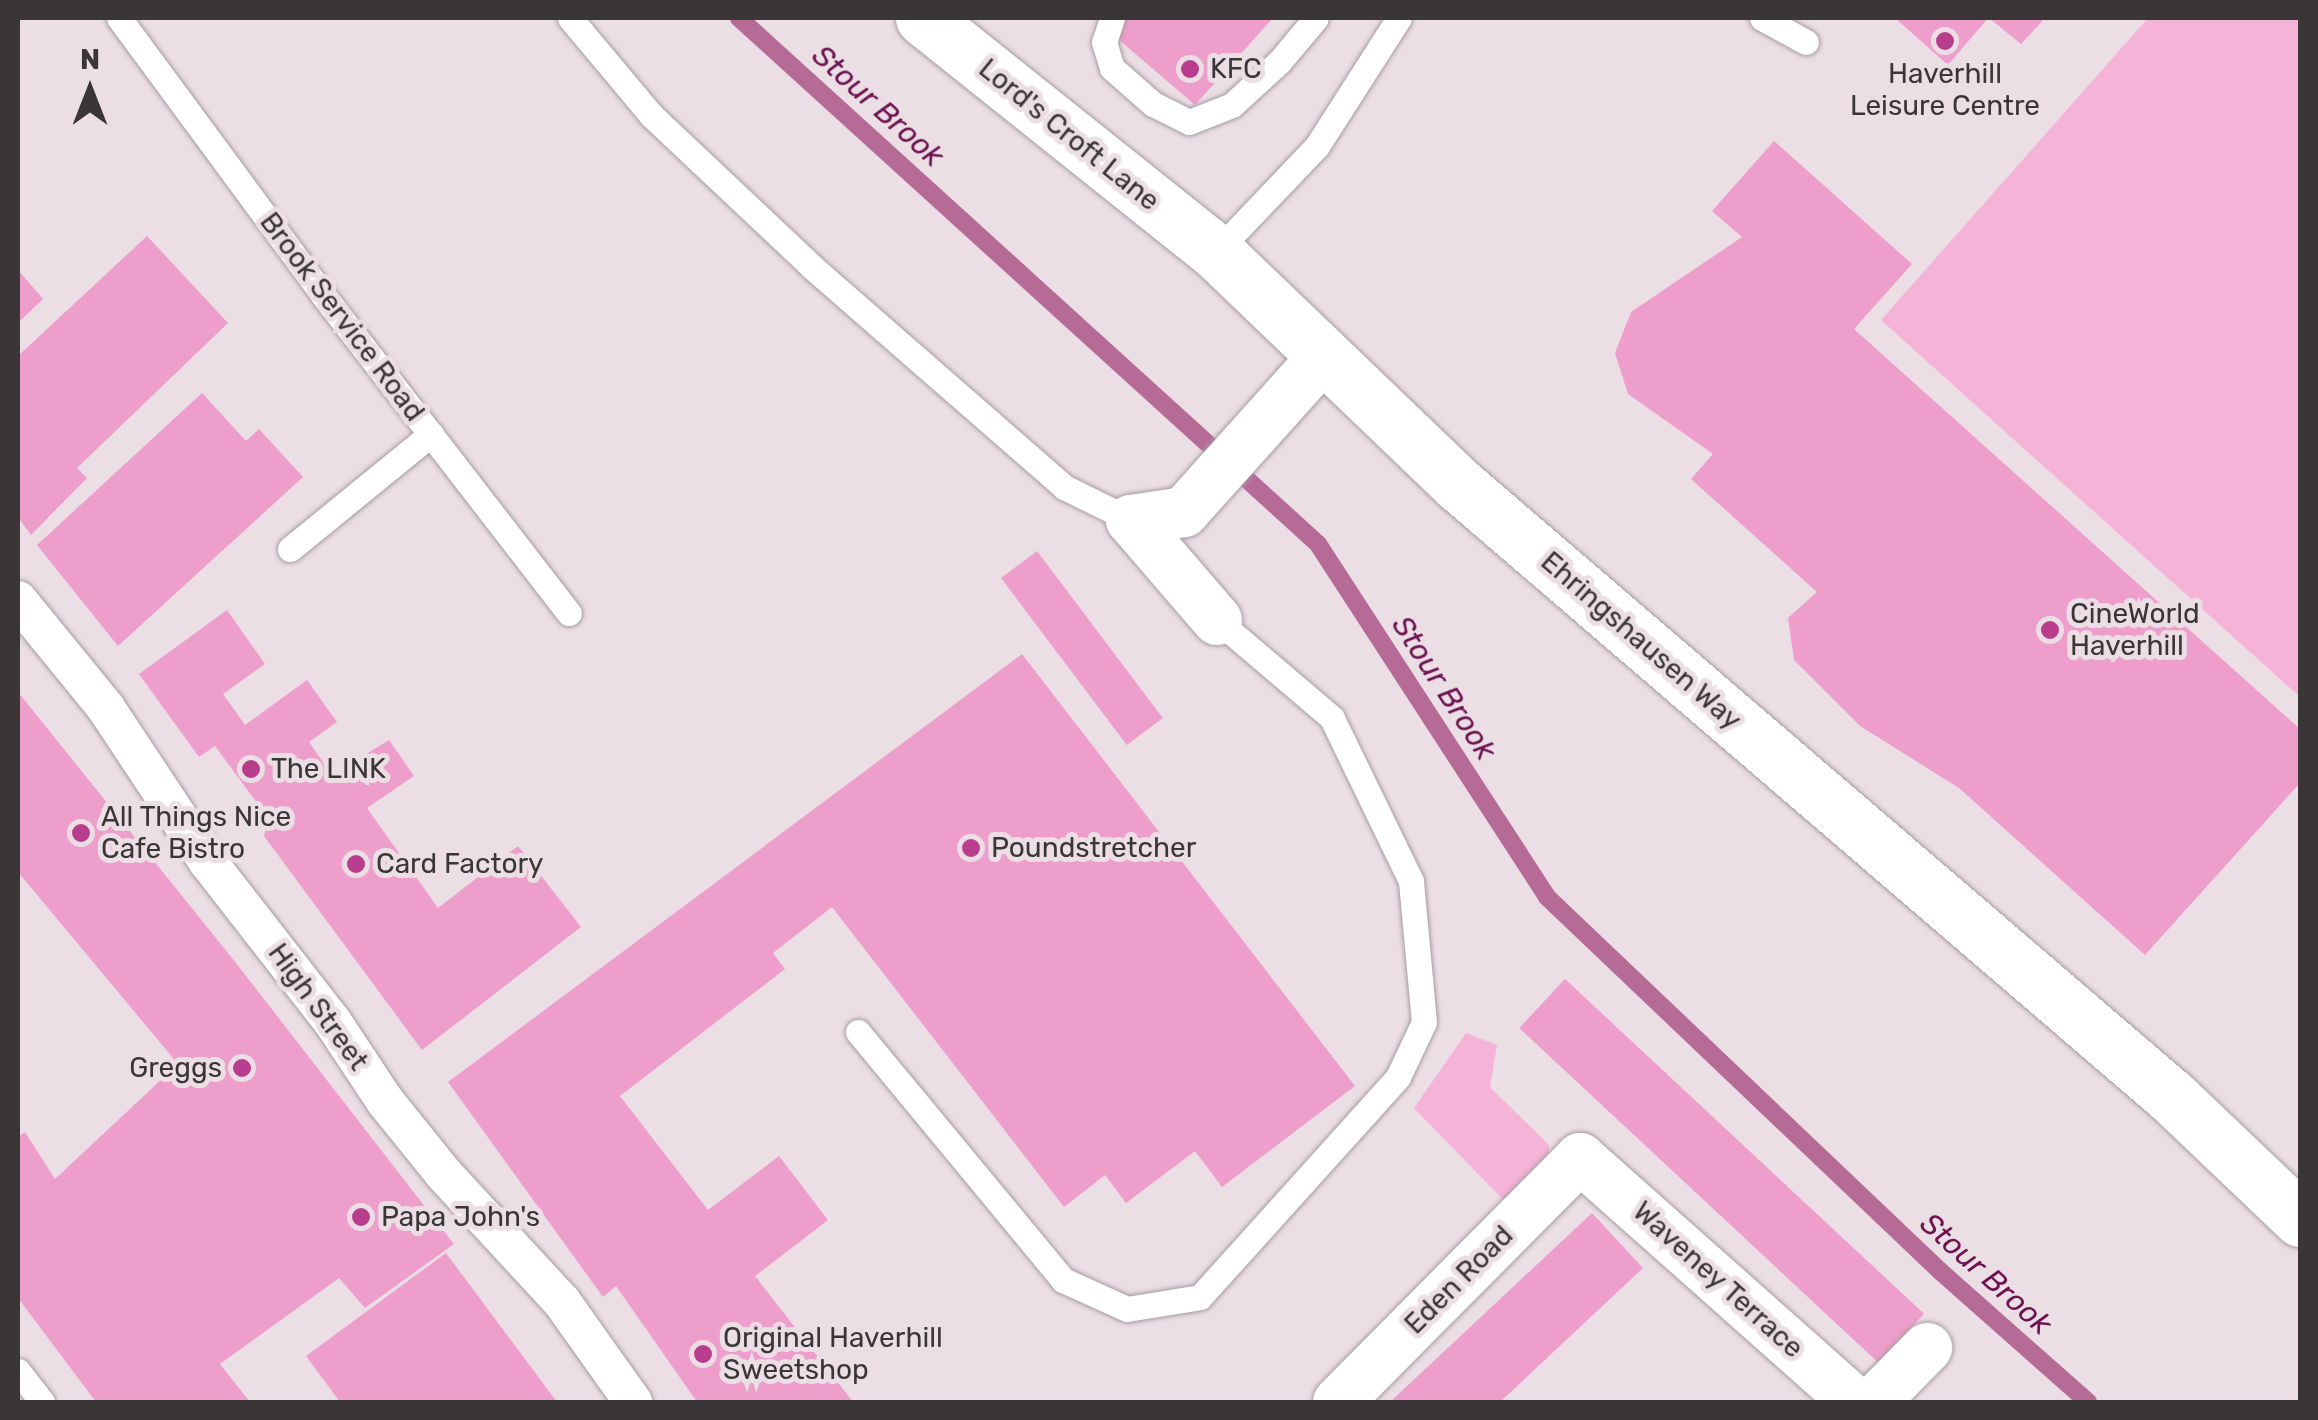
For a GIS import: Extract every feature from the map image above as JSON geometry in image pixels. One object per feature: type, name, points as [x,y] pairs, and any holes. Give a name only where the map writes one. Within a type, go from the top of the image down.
[{"type":"main road","name":"Lord's Croft Lane","points":[[922,18],[1216,252]]},
{"type":"main road","name":"Ehringshausen Way","points":[[1216,252],[1322,358],[1458,484],[2172,1097],[2300,1219]]},
{"type":"street","points":[[1132,520],[1184,512],[1322,358]]},
{"type":"street","points":[[1132,520],[1217,620]]},
{"type":"street","name":"High Street","points":[[18,600],[106,708],[208,862],[332,1021],[385,1102],[443,1174],[562,1302],[633,1402]]},
{"type":"street","name":"Eden Road","points":[[1338,1402],[1580,1158]]},
{"type":"street","name":"Waveney Terrace","points":[[1580,1158],[1855,1402]]},
{"type":"street","points":[[1874,1402],[1927,1348]]},
{"type":"lane","name":"Brook Service Road","points":[[120,18],[569,613]]},
{"type":"lane","points":[[570,18],[652,116],[812,267],[1064,487],[1132,520]]},
{"type":"lane","points":[[1112,18],[1104,42],[1112,68],[1152,104],[1190,122],[1232,104],[1279,62],[1316,18]]},
{"type":"lane","points":[[1216,252],[1318,146],[1399,18]]},
{"type":"lane","points":[[1762,18],[1806,42]]},
{"type":"lane","points":[[290,550],[431,434]]},
{"type":"lane","points":[[858,1032],[1063,1280],[1128,1309],[1200,1297],[1398,1078],[1424,1022],[1411,881],[1332,718],[1217,620]]},
{"type":"lane","points":[[18,1371],[42,1402]]},
{"type":"shaded area","points":[[2148,18],[2300,18],[2300,697],[1881,320]]},
{"type":"shaded area","points":[[1466,1033],[1497,1045],[1490,1087],[1549,1145],[1549,1164],[1514,1211],[1414,1108]]},
{"type":"building","name":"KFC","points":[[1126,18],[1273,18],[1195,105],[1111,33]]},
{"type":"building","name":"Haverhill Leisure Centre","points":[[1895,18],[1988,18],[1948,65]]},
{"type":"building","name":"Haverhill Leisure Centre","points":[[1989,18],[2045,18],[2021,44]]},
{"type":"building","points":[[1774,141],[1912,264],[1854,329],[2300,729],[2300,783],[2145,955],[1959,788],[1860,726],[1794,660],[1788,618],[1817,592],[1691,479],[1713,454],[1628,394],[1615,353],[1631,312],[1742,237],[1712,211]]},
{"type":"building","points":[[147,236],[228,323],[77,468],[87,478],[31,535],[18,517],[18,356]]},
{"type":"building","points":[[18,270],[43,299],[18,323]]},
{"type":"building","points":[[202,393],[246,441],[259,429],[303,477],[118,646],[37,545]]},
{"type":"building","points":[[1037,551],[1163,718],[1127,745],[1001,578]]},
{"type":"building","points":[[227,610],[265,664],[223,694],[245,725],[307,680],[337,722],[309,742],[332,775],[389,740],[414,776],[367,808],[438,908],[518,846],[581,927],[422,1050],[264,836],[269,819],[215,746],[199,757],[139,674]]},
{"type":"building","points":[[1022,654],[1355,1086],[1222,1187],[1195,1151],[1126,1203],[1105,1175],[1064,1207],[832,907],[773,953],[785,969],[620,1096],[708,1210],[779,1156],[828,1220],[755,1276],[853,1402],[697,1402],[616,1286],[603,1297],[448,1082]]},
{"type":"building","points":[[18,692],[236,963],[454,1244],[365,1308],[339,1278],[220,1364],[250,1402],[96,1402],[18,1298],[18,1137],[25,1132],[55,1179],[178,1064],[18,872]]},
{"type":"building","points":[[1565,979],[1924,1314],[1878,1363],[1519,1028]]},
{"type":"building","points":[[1592,1213],[1643,1268],[1500,1402],[1390,1402]]},
{"type":"building","points":[[446,1253],[557,1402],[340,1402],[306,1356]]},
{"type":"waterway","name":"Stour Brook","points":[[739,18],[1318,544],[1547,897],[1940,1271],[2088,1402]]},
{"type":"place","name":"Haverhill Leisure Centre","points":[[1945,41]]},
{"type":"place","name":"KFC","points":[[1190,69]]},
{"type":"place","name":"CineWorld Haverhill","points":[[2050,630]]},
{"type":"place","name":"The LINK","points":[[251,769]]},
{"type":"place","name":"All Things Nice Cafe Bistro","points":[[81,833]]},
{"type":"place","name":"Poundstretcher","points":[[971,848]]},
{"type":"place","name":"Card Factory","points":[[356,864]]},
{"type":"place","name":"Greggs","points":[[242,1068]]},
{"type":"place","name":"Papa John's","points":[[361,1217]]},
{"type":"place","name":"Original Haverhill Sweetshop","points":[[703,1354]]}]
